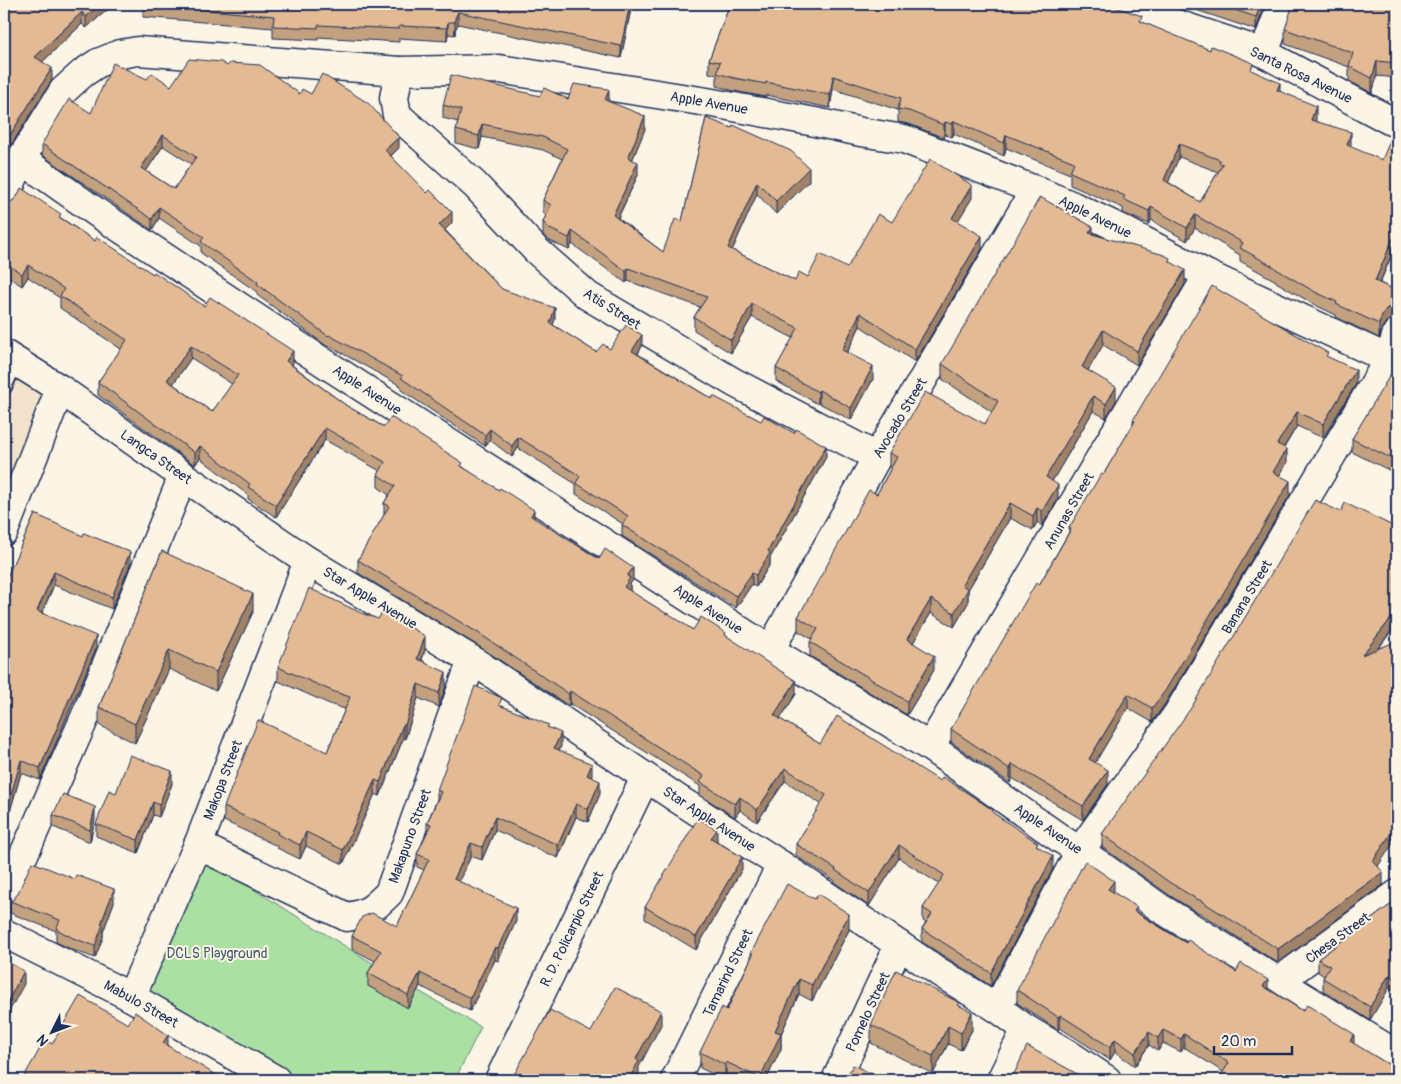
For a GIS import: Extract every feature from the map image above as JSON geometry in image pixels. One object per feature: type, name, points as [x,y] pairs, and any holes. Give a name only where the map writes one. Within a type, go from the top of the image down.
[{"type":"street","name":"Santa Rosa Avenue","points":[[1117,4],[1264,54],[1397,123]]},
{"type":"street","points":[[1264,54],[1282,4]]},
{"type":"street","name":"Apple Avenue","points":[[4,201],[21,159],[63,92],[83,73],[98,63],[120,54],[138,51],[399,72],[499,69],[707,102],[904,139],[1036,190],[1108,223],[1208,275],[1393,361]]},
{"type":"street","name":"Atis Street","points":[[399,72],[394,98],[396,115],[475,185],[537,251],[588,296],[735,383],[877,457]]},
{"type":"street","name":"Apple Avenue","points":[[21,159],[99,214],[326,364],[770,650],[930,747],[1160,908],[1397,1055]]},
{"type":"street","name":"Avocado Street","points":[[770,650],[877,457],[1036,190]]},
{"type":"street","name":"Anunas Street","points":[[930,747],[1208,275]]},
{"type":"street","name":"Banana Street","points":[[997,1008],[1080,851],[1178,713],[1393,361],[1397,333]]},
{"type":"street","name":"Langca Street","points":[[10,357],[60,389],[308,561]]},
{"type":"street","points":[[4,531],[60,389]]},
{"type":"street","points":[[4,899],[86,715],[183,476]]},
{"type":"street","name":"Star Apple Avenue","points":[[308,561],[472,660],[645,778],[781,865],[1026,1029],[1107,1080]]},
{"type":"street","name":"Makopa Street","points":[[131,997],[198,846],[308,561]]},
{"type":"street","name":"Makapuno Street","points":[[198,846],[347,917],[361,915],[376,906],[389,893],[472,660]]},
{"type":"street","name":"R. D. Policarpio Street","points":[[499,1080],[645,778]]},
{"type":"street","name":"Tamarind Street","points":[[675,1080],[781,865]]},
{"type":"street","name":"Chesa Street","points":[[1279,981],[1397,894]]},
{"type":"street","name":"Mabulo Street","points":[[4,933],[131,997],[276,1080]]},
{"type":"street","name":"Pomelo Street","points":[[836,1080],[899,945]]},
{"type":"street","points":[[1001,1080],[1026,1029]]},
{"type":"lane","points":[[4,387],[10,357]]},
{"type":"shaded area","points":[[4,370],[45,395],[4,500]]},
{"type":"green space","name":"DCLS Playground","points":[[182,845],[403,982],[481,1027],[455,1080],[294,1080],[124,984]]},
{"type":"building","points":[[4,4],[101,4],[86,17],[82,12],[35,57],[52,68],[10,135],[4,131]]},
{"type":"building","points":[[143,4],[630,4],[621,46],[458,12],[455,22],[448,22],[447,28],[399,26],[399,29],[318,25],[318,28],[273,26],[274,16]]},
{"type":"building","points":[[730,4],[1109,4],[1142,16],[1140,21],[1210,50],[1211,46],[1253,63],[1251,70],[1280,83],[1277,90],[1316,106],[1311,120],[1351,132],[1347,145],[1382,160],[1392,136],[1397,138],[1397,203],[1395,208],[1397,209],[1397,229],[1375,281],[1397,291],[1397,305],[1386,309],[1379,324],[1336,304],[1337,302],[1315,292],[1240,248],[1243,243],[1195,215],[1187,228],[1151,207],[1149,211],[1123,199],[1125,196],[1070,172],[1074,162],[1006,135],[1004,143],[954,121],[952,124],[945,122],[944,125],[909,111],[898,109],[901,98],[833,76],[830,95],[766,82],[766,84],[734,78],[717,73],[720,62],[709,60]],"holes":[[[1179,144],[1220,160],[1219,163],[1223,164],[1200,202],[1164,180]]]},
{"type":"building","points":[[1217,4],[1261,4],[1256,17]]},
{"type":"building","points":[[1293,4],[1397,4],[1397,63],[1377,61],[1372,78],[1349,66],[1353,53],[1285,29]]},
{"type":"building","points":[[189,59],[221,62],[227,66],[230,63],[260,65],[300,94],[302,89],[311,94],[322,74],[368,103],[399,137],[385,150],[427,193],[430,190],[452,212],[439,225],[502,289],[555,308],[550,323],[596,352],[603,344],[610,349],[626,325],[642,335],[632,351],[712,399],[713,396],[761,421],[764,416],[794,433],[796,429],[826,446],[768,551],[770,553],[756,575],[752,573],[736,596],[622,525],[628,516],[576,483],[580,476],[518,437],[512,446],[490,429],[485,435],[401,378],[403,376],[328,336],[257,284],[258,282],[201,242],[204,237],[159,207],[152,219],[42,144],[69,99],[91,113],[113,63],[147,79],[152,73],[171,86]],"holes":[[[163,135],[196,157],[174,189],[141,168]]]},
{"type":"building","points":[[451,75],[540,96],[544,88],[568,99],[574,84],[608,89],[605,100],[645,116],[628,158],[638,162],[613,215],[663,252],[675,219],[682,221],[706,118],[732,128],[733,125],[791,151],[809,168],[776,201],[757,182],[728,248],[795,281],[799,272],[808,277],[820,254],[847,268],[878,214],[892,222],[930,159],[972,185],[952,218],[982,236],[915,349],[860,313],[842,350],[873,366],[851,408],[776,368],[798,328],[752,304],[731,340],[694,317],[707,297],[628,268],[626,271],[572,231],[569,238],[550,229],[543,222],[551,205],[543,200],[567,149],[543,137],[482,124],[479,136],[456,130],[461,110],[443,105]]},
{"type":"building","points":[[21,188],[61,214],[59,217],[95,241],[97,237],[204,306],[210,297],[293,351],[286,361],[347,406],[384,427],[391,417],[463,463],[461,466],[534,510],[531,516],[599,559],[605,549],[633,568],[627,576],[630,578],[624,587],[693,630],[701,617],[726,633],[725,635],[796,681],[774,715],[820,744],[837,716],[940,781],[943,777],[1038,843],[1036,845],[1053,856],[991,973],[922,929],[932,914],[923,908],[944,875],[899,845],[869,893],[836,869],[796,844],[826,795],[785,768],[757,810],[740,797],[735,804],[700,782],[704,776],[570,691],[569,694],[480,634],[358,560],[389,506],[384,503],[395,486],[378,475],[385,462],[325,428],[276,505],[248,487],[250,484],[200,446],[195,453],[98,382],[127,340],[60,296],[64,289],[28,265],[22,274],[4,262],[4,212],[10,202],[18,195]],"holes":[[[191,346],[238,375],[212,412],[167,380]]]},
{"type":"building","points":[[1040,197],[1093,227],[1089,233],[1164,255],[1170,258],[1169,261],[1185,270],[1137,351],[1103,330],[1082,367],[1116,387],[1106,404],[1093,396],[1046,477],[1058,485],[1042,511],[1037,508],[1033,516],[1010,503],[962,585],[968,589],[954,613],[931,599],[907,639],[934,656],[907,701],[810,642],[818,629],[798,617],[869,490],[877,494],[897,457],[889,453],[925,392],[985,424],[998,401],[942,364]]},
{"type":"building","points":[[1212,286],[1328,353],[1326,356],[1356,370],[1323,424],[1297,412],[1277,444],[1287,449],[1273,472],[1290,481],[1165,691],[1152,708],[1128,694],[1089,759],[1108,770],[1083,806],[1012,764],[1010,769],[951,729],[1036,583],[1039,585],[1071,529],[1069,528],[1135,421],[1133,420]]},
{"type":"building","points":[[1397,365],[1397,461],[1352,439]]},
{"type":"building","points":[[1315,500],[1341,512],[1345,503],[1397,528],[1397,611],[1362,655],[1397,641],[1397,824],[1373,861],[1383,872],[1278,949],[1169,882],[1102,834],[1191,708]]},
{"type":"building","points":[[1397,502],[1397,524],[1392,504]]},
{"type":"building","points":[[35,514],[83,536],[84,533],[130,552],[112,597],[54,572],[37,611],[96,636],[40,768],[21,760],[9,802],[4,801],[4,729],[8,718],[4,716],[4,584]]},
{"type":"building","points":[[162,551],[253,594],[216,672],[169,650],[135,724],[99,707]]},
{"type":"building","points":[[309,588],[378,619],[383,611],[425,636],[417,659],[446,672],[439,693],[418,684],[405,725],[403,725],[380,782],[375,780],[343,850],[306,832],[300,845],[277,834],[278,832],[224,807],[258,720],[327,752],[350,697],[278,667]]},
{"type":"building","points":[[475,686],[502,698],[499,705],[549,725],[547,727],[561,733],[554,748],[592,764],[587,775],[600,781],[588,809],[576,804],[558,845],[495,817],[482,847],[471,843],[454,879],[516,908],[498,948],[495,947],[470,998],[420,973],[408,995],[368,973],[381,951],[352,936],[362,917],[372,913],[397,926],[429,859],[417,854],[431,824],[427,823],[441,792],[437,790]]},
{"type":"building","points":[[130,755],[172,771],[159,805],[153,802],[138,840],[96,824],[109,790],[116,793]]},
{"type":"building","points":[[63,794],[95,807],[90,830],[53,815]]},
{"type":"building","points":[[698,818],[717,830],[711,838],[742,857],[696,937],[645,907]]},
{"type":"building","points":[[1085,861],[1114,881],[1108,889],[1137,907],[1134,911],[1186,943],[1188,940],[1236,972],[1241,963],[1268,980],[1263,986],[1303,1011],[1307,1005],[1354,1034],[1350,1041],[1396,1069],[1397,1067],[1397,1080],[1218,1080],[1229,1063],[1184,1034],[1181,1039],[1163,1030],[1158,1038],[1149,1032],[1135,1053],[1115,1039],[1110,1047],[1060,1015],[1058,1017],[1017,990]]},
{"type":"building","points":[[32,862],[75,879],[76,875],[114,889],[95,946],[56,929],[60,920],[10,901],[18,893]]},
{"type":"building","points":[[787,884],[815,899],[818,894],[849,914],[812,985],[799,979],[775,1031],[781,1033],[760,1078],[726,1062],[725,1065],[700,1052],[722,1007],[727,1010],[753,954],[751,953]]},
{"type":"building","points":[[1397,900],[1397,980],[1389,975],[1370,1007],[1323,978],[1330,966],[1318,959]]},
{"type":"building","points":[[4,960],[24,971],[4,1008]]},
{"type":"building","points":[[896,970],[960,1003],[958,1005],[972,1012],[961,1033],[948,1026],[933,1056],[871,1025]]},
{"type":"building","points":[[615,987],[661,1011],[636,1059],[639,1061],[628,1080],[511,1080],[550,1010],[591,1032]]},
{"type":"building","points":[[80,996],[128,1024],[135,1012],[168,1035],[163,1043],[224,1080],[22,1080],[45,1040],[52,1044]]},
{"type":"building","points":[[1027,1046],[1088,1080],[999,1080],[1009,1078],[1015,1072]]},
{"type":"building","points":[[853,1065],[885,1080],[837,1080],[845,1077]]},
{"type":"building","points":[[1092,1074],[1105,1080],[1089,1080]]},
{"type":"building","points":[[906,1075],[917,1080],[903,1080]]}]
